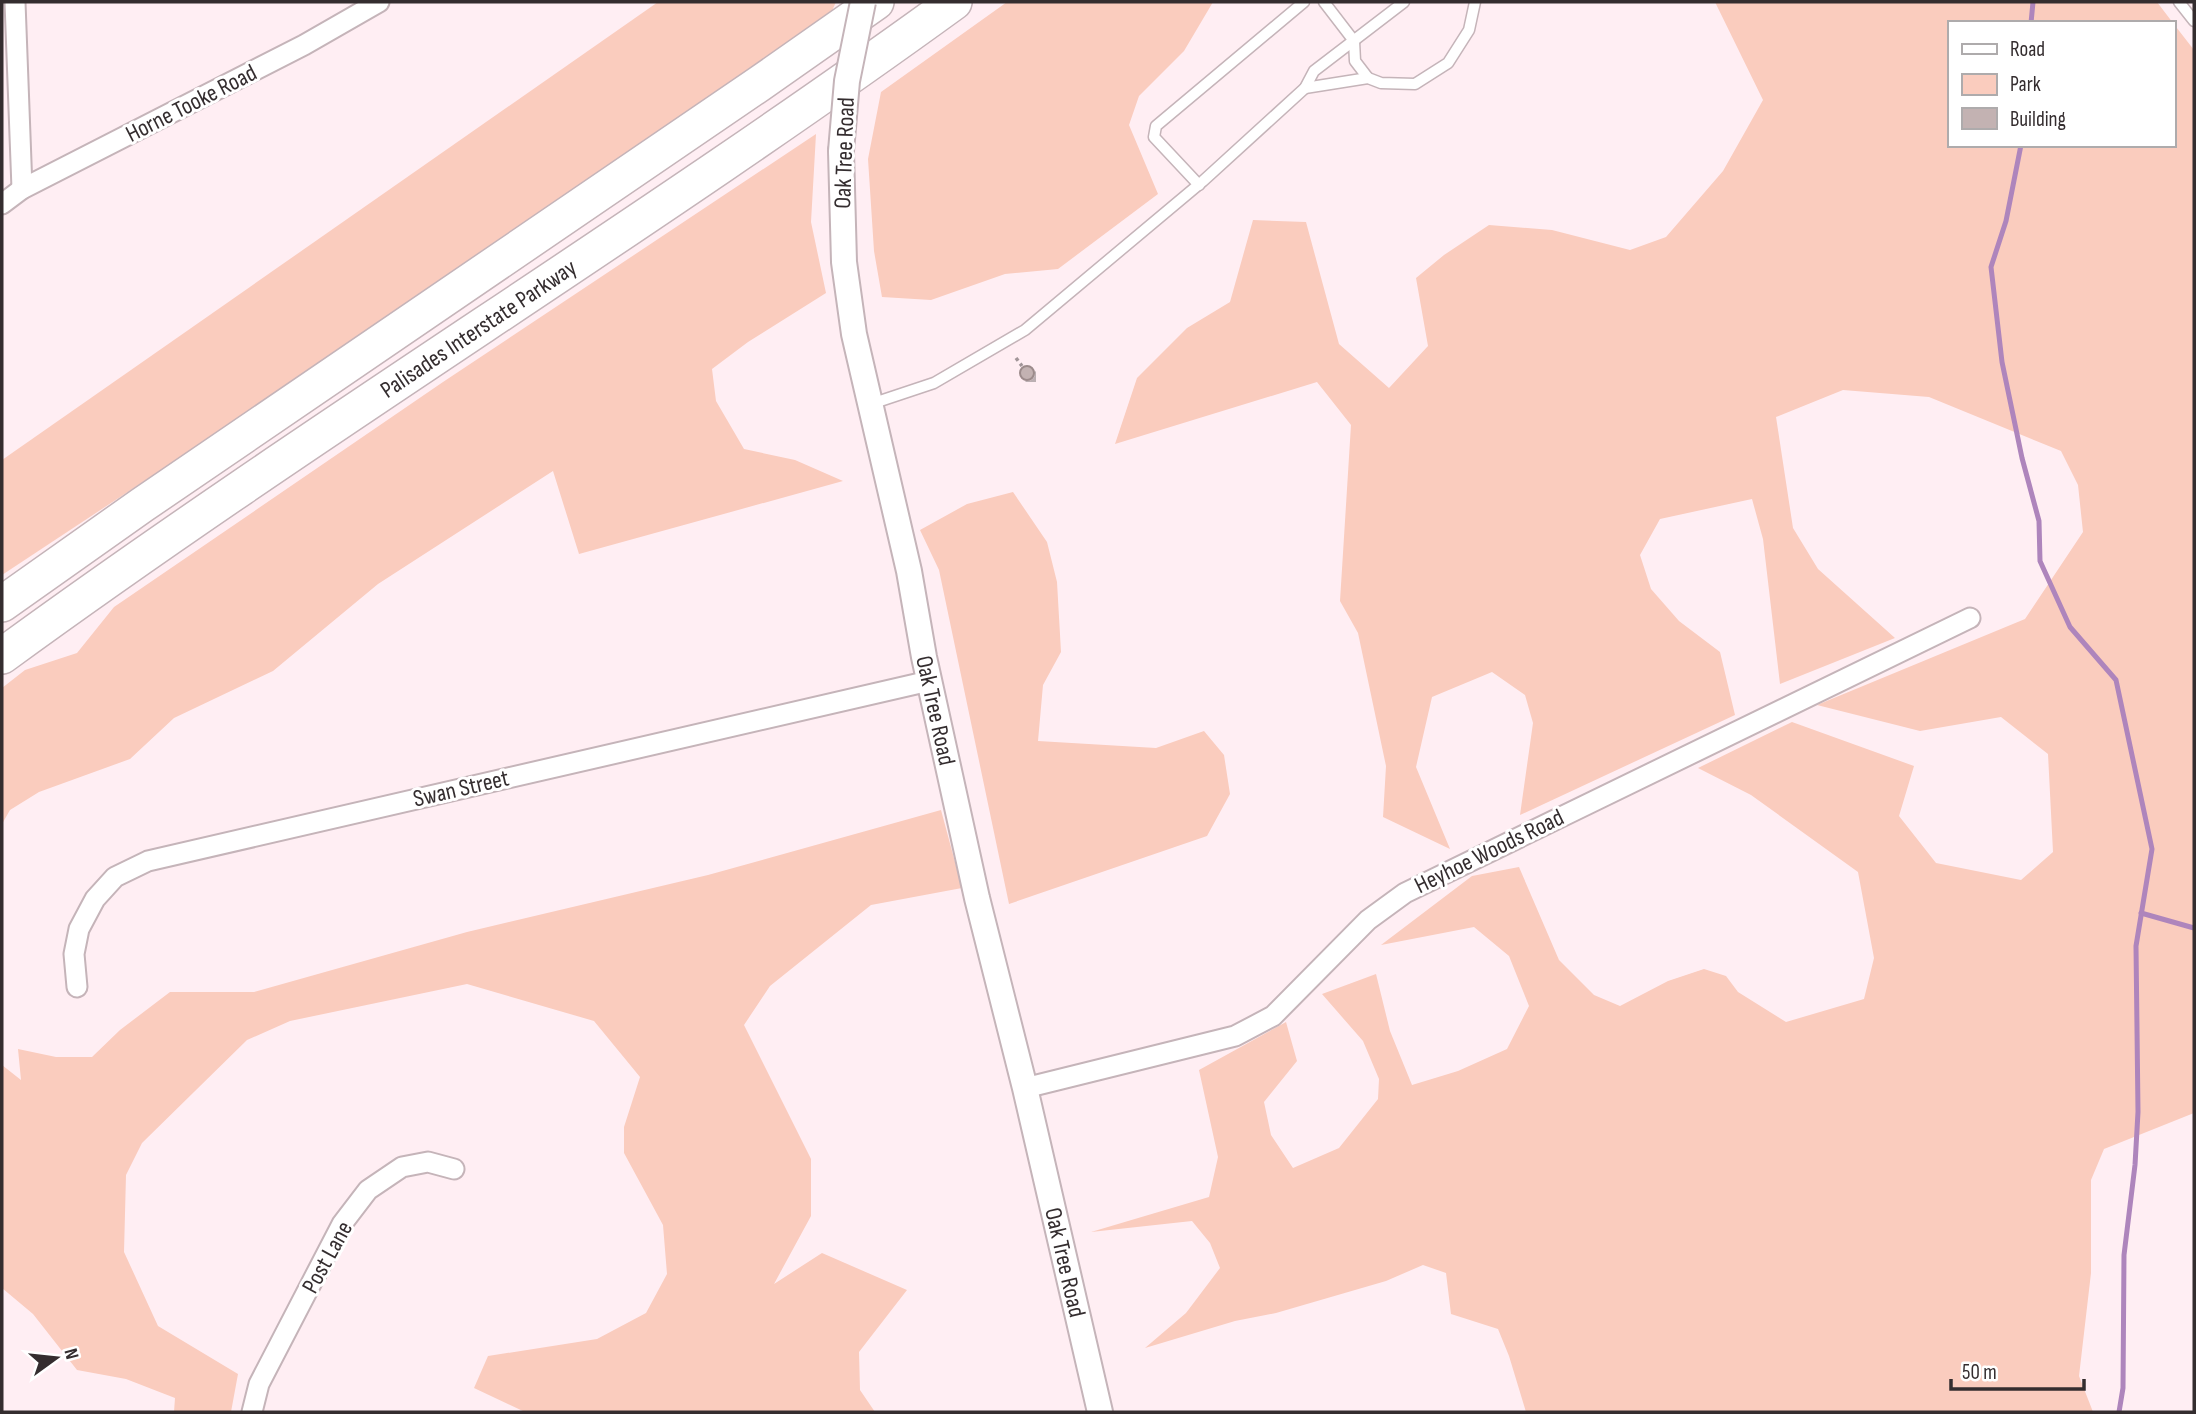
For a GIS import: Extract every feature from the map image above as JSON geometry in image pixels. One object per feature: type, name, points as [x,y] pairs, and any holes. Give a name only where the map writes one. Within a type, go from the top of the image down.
[{"type":"highway","name":"Palisades Interstate Parkway","points":[[2,604],[142,505],[876,2]]},
{"type":"highway","name":"Palisades Interstate Parkway","points":[[2,656],[181,528],[803,109],[954,2]]},
{"type":"street","points":[[15,2],[22,188]]},
{"type":"street","name":"Horne Tooke Road","points":[[2,204],[22,188],[304,45],[379,2]]},
{"type":"street","name":"Oak Tree Road","points":[[863,2],[847,81],[841,151],[846,282],[977,898],[1025,1088],[1100,1412]]},
{"type":"street","name":"Heyhoe Woods Road","points":[[1025,1088],[1235,1036],[1273,1016],[1368,920],[1405,892],[1970,618]]},
{"type":"street","name":"Swan Street","points":[[77,987],[74,954],[79,929],[95,899],[115,877],[148,861],[929,681]]},
{"type":"street","name":"Post Lane","points":[[252,1412],[260,1384],[335,1237],[368,1190],[402,1167],[428,1162],[454,1169]]},
{"type":"lane","points":[[1199,185],[1154,137],[1156,126],[1304,2]]},
{"type":"lane","points":[[1324,2],[1354,41],[1355,61],[1368,78]]},
{"type":"lane","points":[[870,404],[934,383],[1025,330],[1199,185],[1305,88],[1314,71],[1404,2]]},
{"type":"lane","points":[[1305,88],[1368,78],[1381,83],[1415,84],[1448,63],[1469,30],[1475,2]]},
{"type":"lane","points":[[2179,2],[2194,21]]},
{"type":"path","points":[[1016,358],[1022,366]]},
{"type":"green space","points":[[658,2],[836,2],[831,13],[214,435],[2,575],[2,460]]},
{"type":"green space","points":[[1007,2],[1213,2],[1184,51],[1139,96],[1129,125],[1158,194],[1058,269],[1005,274],[931,300],[882,297],[874,251],[868,159],[881,92]]},
{"type":"green space","points":[[1715,2],[2157,2],[2172,21],[1948,21],[1948,147],[2175,147],[2175,25],[2194,50],[2194,1113],[2104,1149],[2091,1180],[2091,1273],[2079,1376],[2093,1412],[1526,1412],[1498,1329],[1451,1314],[1446,1273],[1423,1265],[1386,1281],[1145,1348],[1186,1313],[1220,1268],[1210,1243],[1192,1221],[1091,1232],[1209,1197],[1218,1157],[1199,1070],[1286,1022],[1297,1061],[1264,1102],[1271,1135],[1293,1168],[1339,1148],[1378,1099],[1379,1079],[1363,1041],[1322,994],[1376,974],[1390,1031],[1412,1085],[1458,1071],[1507,1049],[1529,1006],[1509,956],[1474,927],[1381,945],[1472,876],[1519,867],[1559,960],[1594,995],[1620,1006],[1668,981],[1704,969],[1726,976],[1738,992],[1786,1022],[1864,999],[1874,958],[1858,872],[1751,795],[1698,768],[1792,722],[1914,766],[1899,816],[1936,863],[2021,880],[2053,852],[2048,754],[2001,717],[1920,731],[1817,705],[2025,619],[2083,532],[2078,485],[2061,451],[1929,397],[1843,390],[1776,417],[1793,528],[1818,569],[1895,638],[1780,684],[1763,539],[1752,499],[1660,519],[1640,555],[1651,589],[1679,621],[1720,652],[1735,715],[1520,815],[1533,723],[1525,695],[1492,672],[1432,697],[1416,767],[1450,849],[1383,817],[1386,766],[1358,633],[1340,601],[1351,425],[1317,382],[1115,444],[1137,378],[1187,328],[1230,302],[1253,220],[1306,222],[1339,344],[1389,388],[1428,346],[1416,278],[1444,255],[1489,225],[1552,230],[1630,250],[1666,237],[1723,171],[1763,100]]},
{"type":"green space","points":[[816,134],[811,222],[826,293],[748,342],[712,369],[716,401],[744,449],[795,460],[843,481],[579,554],[553,471],[378,584],[273,671],[174,718],[130,759],[39,792],[10,810],[2,824],[2,688],[25,670],[77,653],[114,607],[443,382]]},
{"type":"green space","points":[[1013,492],[1047,542],[1057,582],[1061,652],[1043,685],[1038,741],[1156,748],[1204,731],[1224,755],[1230,794],[1207,836],[1009,904],[939,570],[920,530],[967,504]]},
{"type":"green space","points":[[941,810],[962,888],[871,905],[770,986],[744,1025],[811,1159],[811,1216],[774,1284],[822,1253],[907,1290],[859,1352],[860,1390],[875,1412],[525,1412],[474,1388],[488,1356],[597,1339],[646,1313],[667,1274],[663,1225],[624,1153],[624,1127],[640,1077],[594,1021],[467,984],[290,1021],[247,1040],[142,1143],[126,1175],[124,1252],[158,1326],[238,1374],[231,1412],[174,1412],[175,1398],[126,1379],[77,1370],[33,1314],[2,1288],[2,1065],[21,1080],[18,1049],[56,1057],[92,1057],[120,1030],[170,992],[254,992],[467,932],[708,875]]},
{"type":"building","points":[[1024,366],[1030,366],[1034,373],[1030,380],[1024,380],[1020,376],[1020,370]]},
{"type":"waterway","points":[[2031,21],[2033,2]]},
{"type":"waterway","points":[[2021,147],[2006,221],[1991,267],[2002,362],[2022,458],[2039,521],[2040,561],[2070,627],[2116,680],[2152,849],[2136,946],[2138,1112],[2135,1165],[2124,1255],[2123,1388],[2119,1412]]},
{"type":"waterway","points":[[2141,913],[2194,928]]}]
